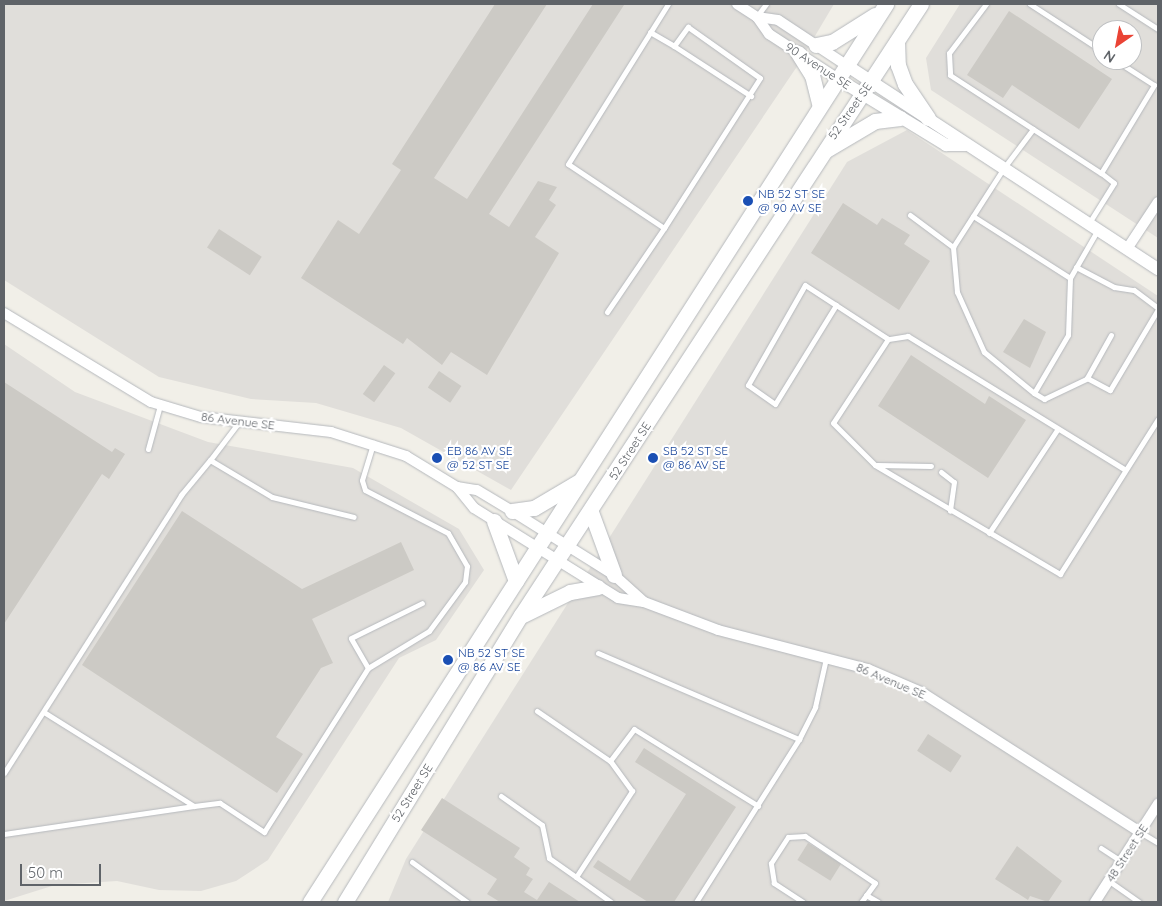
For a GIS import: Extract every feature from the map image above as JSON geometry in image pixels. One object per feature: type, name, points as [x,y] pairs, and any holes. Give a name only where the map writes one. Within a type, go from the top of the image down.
[{"type":"main road","name":"52 Street SE","points":[[345,902],[521,615],[591,512],[819,155],[921,4]]},
{"type":"main road","name":"52 Street SE","points":[[310,902],[883,8]]},
{"type":"main road","points":[[816,46],[832,42],[883,8]]},
{"type":"main road","points":[[897,41],[898,65],[906,84],[928,118]]},
{"type":"main road","points":[[798,53],[812,75],[820,106]]},
{"type":"main road","points":[[819,155],[875,121],[900,118]]},
{"type":"main road","points":[[512,511],[534,508],[583,478]]},
{"type":"main road","points":[[591,512],[614,575]]},
{"type":"main road","points":[[494,521],[516,581]]},
{"type":"main road","points":[[521,615],[570,592],[598,587]]},
{"type":"street","name":"90 Avenue SE","points":[[737,4],[757,17],[769,34],[838,79],[866,88],[928,118],[966,145],[1158,270]]},
{"type":"street","name":"90 Avenue SE","points":[[757,17],[778,20],[846,66],[866,88],[900,118],[946,145],[966,145]]},
{"type":"street","points":[[1127,249],[1158,202]]},
{"type":"street","name":"86 Avenue SE","points":[[4,313],[96,372],[160,405],[201,417],[332,432],[374,443],[457,487],[478,490],[614,575],[644,602]]},
{"type":"street","name":"86 Avenue SE","points":[[457,487],[474,508],[618,598],[644,602],[709,628],[868,669],[922,692],[1140,832]]},
{"type":"street","name":"48 Street SE","points":[[1095,902],[1158,804]]},
{"type":"lane","points":[[664,228],[568,164],[668,4]]},
{"type":"lane","points":[[757,17],[766,4]]},
{"type":"lane","points":[[986,4],[949,53],[950,74],[1114,183],[1070,278],[1068,335],[1034,393]]},
{"type":"lane","points":[[1030,4],[1092,44]]},
{"type":"lane","points":[[1119,4],[1158,29]]},
{"type":"lane","points":[[607,312],[751,96],[760,78],[688,27],[674,46]]},
{"type":"lane","points":[[650,32],[751,96]]},
{"type":"lane","points":[[1100,173],[1154,86],[1131,70]]},
{"type":"lane","points":[[1032,129],[953,247],[957,292],[984,352],[1044,399],[1088,378],[1111,335]]},
{"type":"lane","points":[[910,215],[953,247]]},
{"type":"lane","points":[[973,216],[1070,278]]},
{"type":"lane","points":[[1076,267],[1114,287],[1134,290],[1158,308],[1110,390],[1088,378]]},
{"type":"lane","points":[[836,305],[775,404],[748,385],[805,285],[836,305],[888,339],[908,336],[1057,430],[1124,469]]},
{"type":"lane","points":[[888,339],[834,423],[875,465],[950,511],[1060,574],[1124,469],[1158,419]]},
{"type":"lane","points":[[148,449],[160,405]]},
{"type":"lane","points":[[4,772],[45,712],[181,495],[240,422]]},
{"type":"lane","points":[[989,533],[1057,430]]},
{"type":"lane","points":[[4,834],[220,803],[264,832],[368,668],[429,631],[465,582],[467,566],[448,533],[365,490],[362,480],[374,443]]},
{"type":"lane","points":[[210,460],[272,497],[354,517]]},
{"type":"lane","points":[[875,465],[931,466]]},
{"type":"lane","points":[[941,472],[954,482],[950,511]]},
{"type":"lane","points":[[368,668],[351,638],[422,603]]},
{"type":"lane","points":[[598,653],[799,739]]},
{"type":"lane","points":[[696,902],[799,739],[815,707],[826,657]]},
{"type":"lane","points":[[537,711],[610,761],[632,791],[576,877]]},
{"type":"lane","points":[[45,712],[194,806]]},
{"type":"lane","points":[[610,761],[634,729],[758,806]]},
{"type":"lane","points":[[501,796],[542,825],[549,858],[610,902]]},
{"type":"lane","points":[[1140,832],[1158,844]]},
{"type":"lane","points":[[803,902],[774,883],[771,863],[788,836],[805,836],[874,883],[861,902]]},
{"type":"lane","points":[[1101,848],[1122,861]]},
{"type":"lane","points":[[412,862],[466,902]]},
{"type":"lane","points":[[1109,880],[1139,902]]},
{"type":"lane","points":[[866,895],[878,902]]},
{"type":"shaded area","points":[[4,4],[834,4],[796,68],[511,490],[401,428],[316,403],[251,399],[159,377],[4,280]]},
{"type":"shaded area","points":[[960,4],[1158,4],[1158,238],[931,90],[926,58]]},
{"type":"shaded area","points":[[907,130],[1158,296],[1158,902],[388,902],[406,859],[847,162]]},
{"type":"shaded area","points":[[4,344],[75,392],[208,442],[353,468],[459,529],[484,570],[436,640],[399,658],[268,860],[236,881],[201,891],[159,890],[117,881],[55,885],[4,901]]},
{"type":"building","points":[[495,4],[547,4],[434,178],[467,199],[593,4],[624,5],[489,214],[509,227],[538,181],[557,187],[549,200],[556,205],[535,237],[559,253],[487,375],[451,352],[442,365],[407,338],[403,344],[301,278],[338,220],[359,234],[401,170],[392,164]]},
{"type":"building","points":[[1009,11],[1092,66],[1092,70],[1098,70],[1112,79],[1079,129],[1012,85],[1003,98],[967,75]]},
{"type":"building","points":[[843,203],[877,225],[882,218],[910,235],[904,244],[930,261],[899,310],[811,253]]},
{"type":"building","points":[[219,229],[262,257],[250,275],[207,247]]},
{"type":"building","points":[[1024,319],[1046,332],[1030,368],[1003,352]]},
{"type":"building","points":[[911,355],[985,404],[989,396],[1026,420],[988,478],[878,406]]},
{"type":"building","points":[[384,365],[395,373],[374,402],[363,394]]},
{"type":"building","points":[[439,371],[461,386],[450,403],[428,388]]},
{"type":"building","points":[[4,382],[112,452],[115,448],[125,454],[109,479],[102,474],[4,624]]},
{"type":"building","points":[[182,511],[302,589],[401,542],[414,570],[312,619],[333,663],[321,668],[276,737],[303,754],[277,793],[82,665]]},
{"type":"building","points":[[928,734],[962,756],[951,773],[917,751]]},
{"type":"building","points":[[644,748],[736,807],[674,902],[648,902],[593,867],[598,860],[630,881],[686,794],[635,762]]},
{"type":"building","points":[[442,798],[520,848],[514,857],[530,868],[526,875],[533,879],[524,892],[537,900],[549,882],[580,902],[500,902],[487,894],[497,879],[421,830]]},
{"type":"building","points":[[808,843],[841,864],[830,881],[797,860]]},
{"type":"building","points":[[1017,846],[1062,881],[1048,902],[1030,896],[1028,900],[995,879]]},
{"type":"place","name":"NB 52 ST SE @ 90 AV SE","points":[[748,201]]},
{"type":"place","name":"EB 86 AV SE @ 52 ST SE","points":[[437,458]]},
{"type":"place","name":"SB 52 ST SE @ 86 AV SE","points":[[653,458]]},
{"type":"place","name":"NB 52 ST SE @ 86 AV SE","points":[[448,660]]}]
